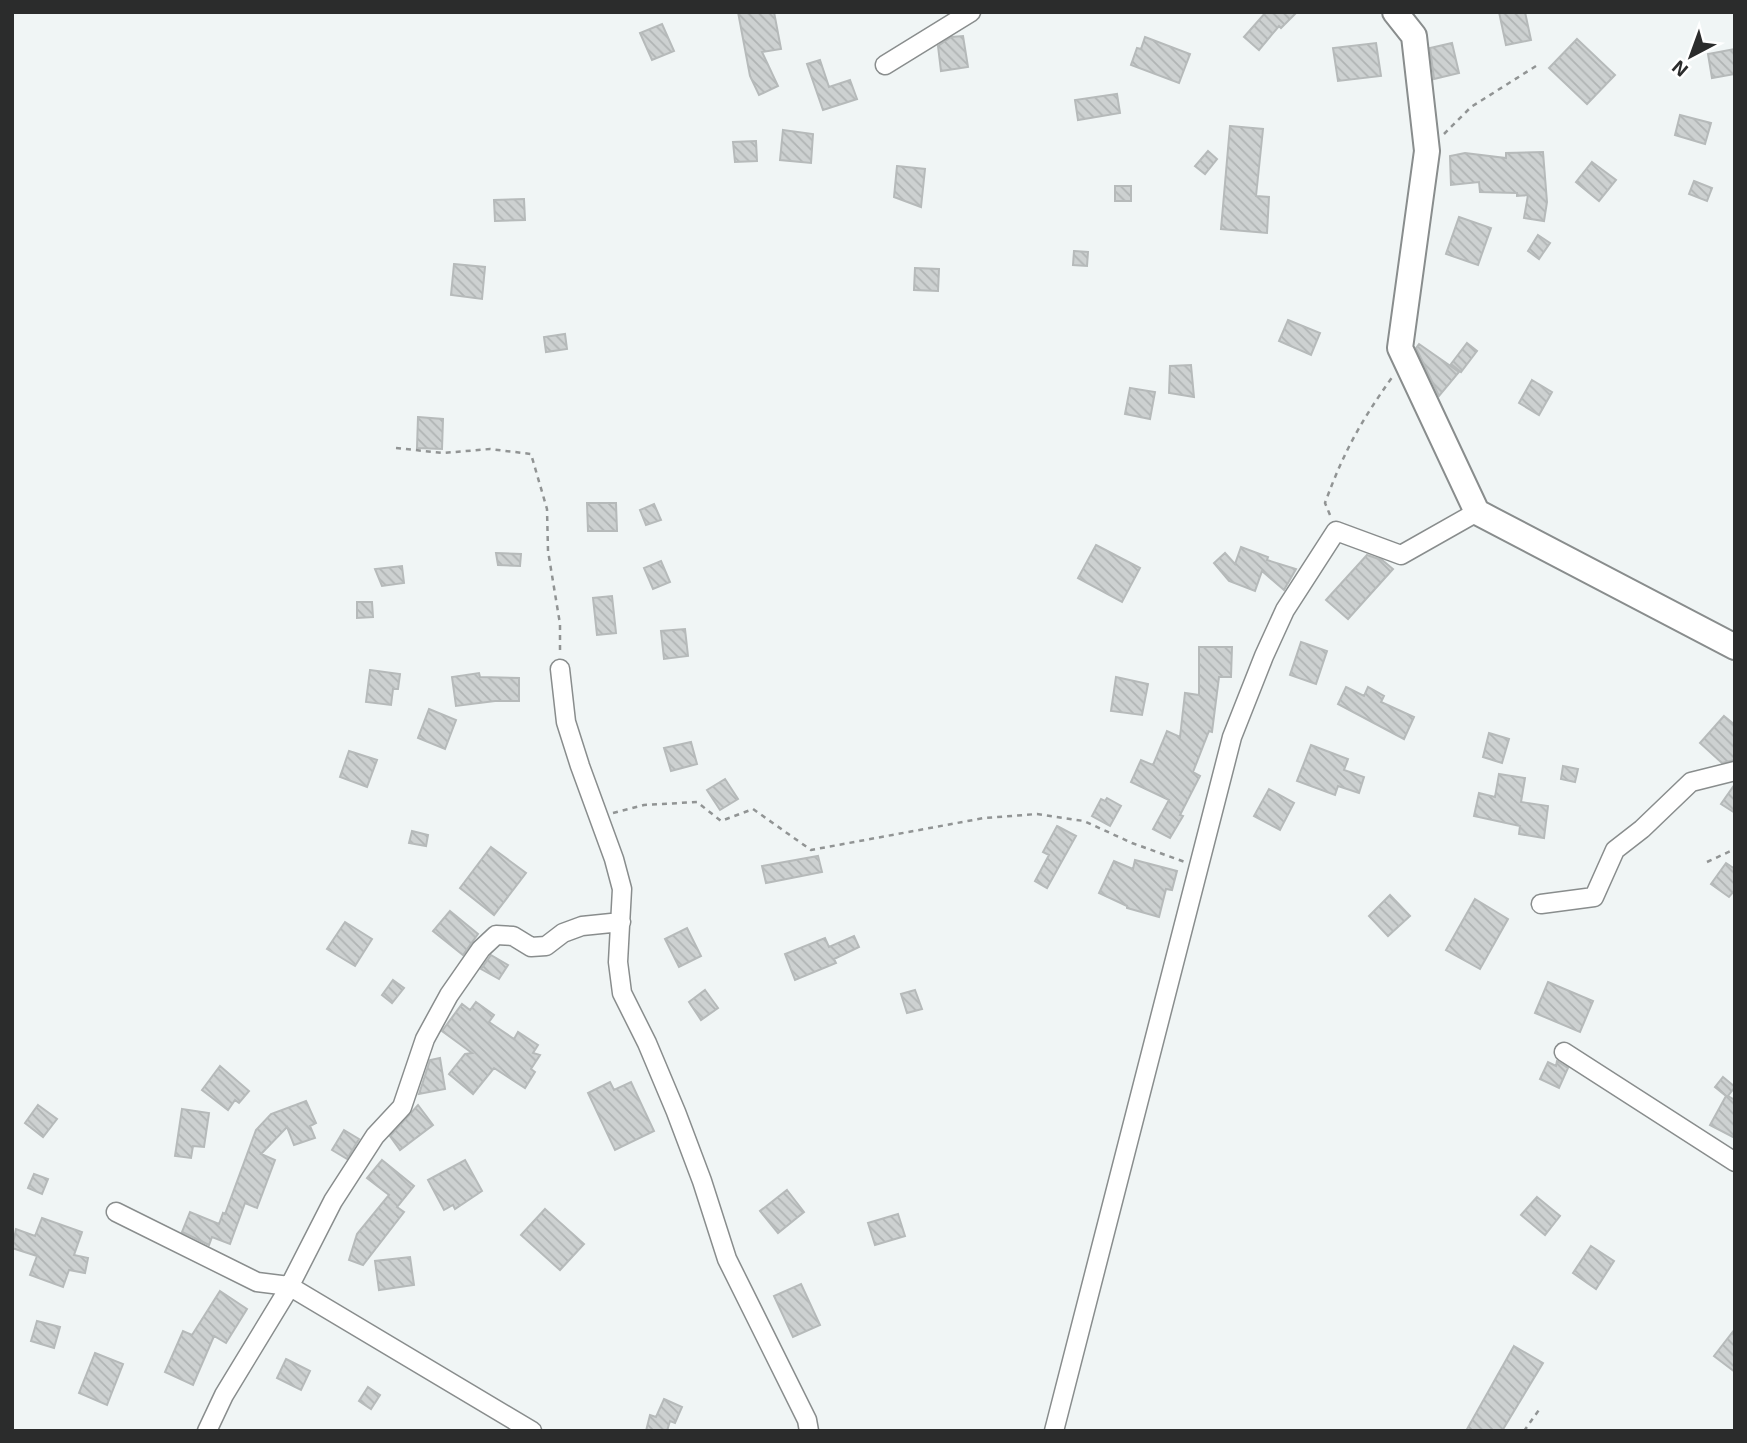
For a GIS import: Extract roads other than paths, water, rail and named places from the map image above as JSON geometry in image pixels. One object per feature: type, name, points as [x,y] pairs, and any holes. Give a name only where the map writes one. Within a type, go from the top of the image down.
[{"type":"street","points":[[885,65],[971,12]]},
{"type":"street","points":[[1395,12],[1414,36],[1427,151],[1400,348],[1477,512],[1735,647]]},
{"type":"street","points":[[1054,1431],[1232,737],[1285,610],[1336,531],[1401,555],[1477,512]]},
{"type":"street","points":[[560,669],[566,722],[622,889],[618,962],[622,993],[647,1042],[676,1112],[727,1259],[807,1420],[809,1431]]},
{"type":"street","points":[[1541,904],[1594,897],[1615,850],[1642,829],[1691,782],[1735,771]]},
{"type":"street","points":[[207,1431],[224,1395],[289,1286],[333,1200],[375,1136],[402,1107],[425,1039],[449,995],[481,949],[496,935],[513,936],[531,947],[546,946],[563,933],[582,926],[621,922]]},
{"type":"street","points":[[1564,1052],[1735,1162]]},
{"type":"street","points":[[116,1212],[257,1282],[289,1286],[533,1431]]}]
